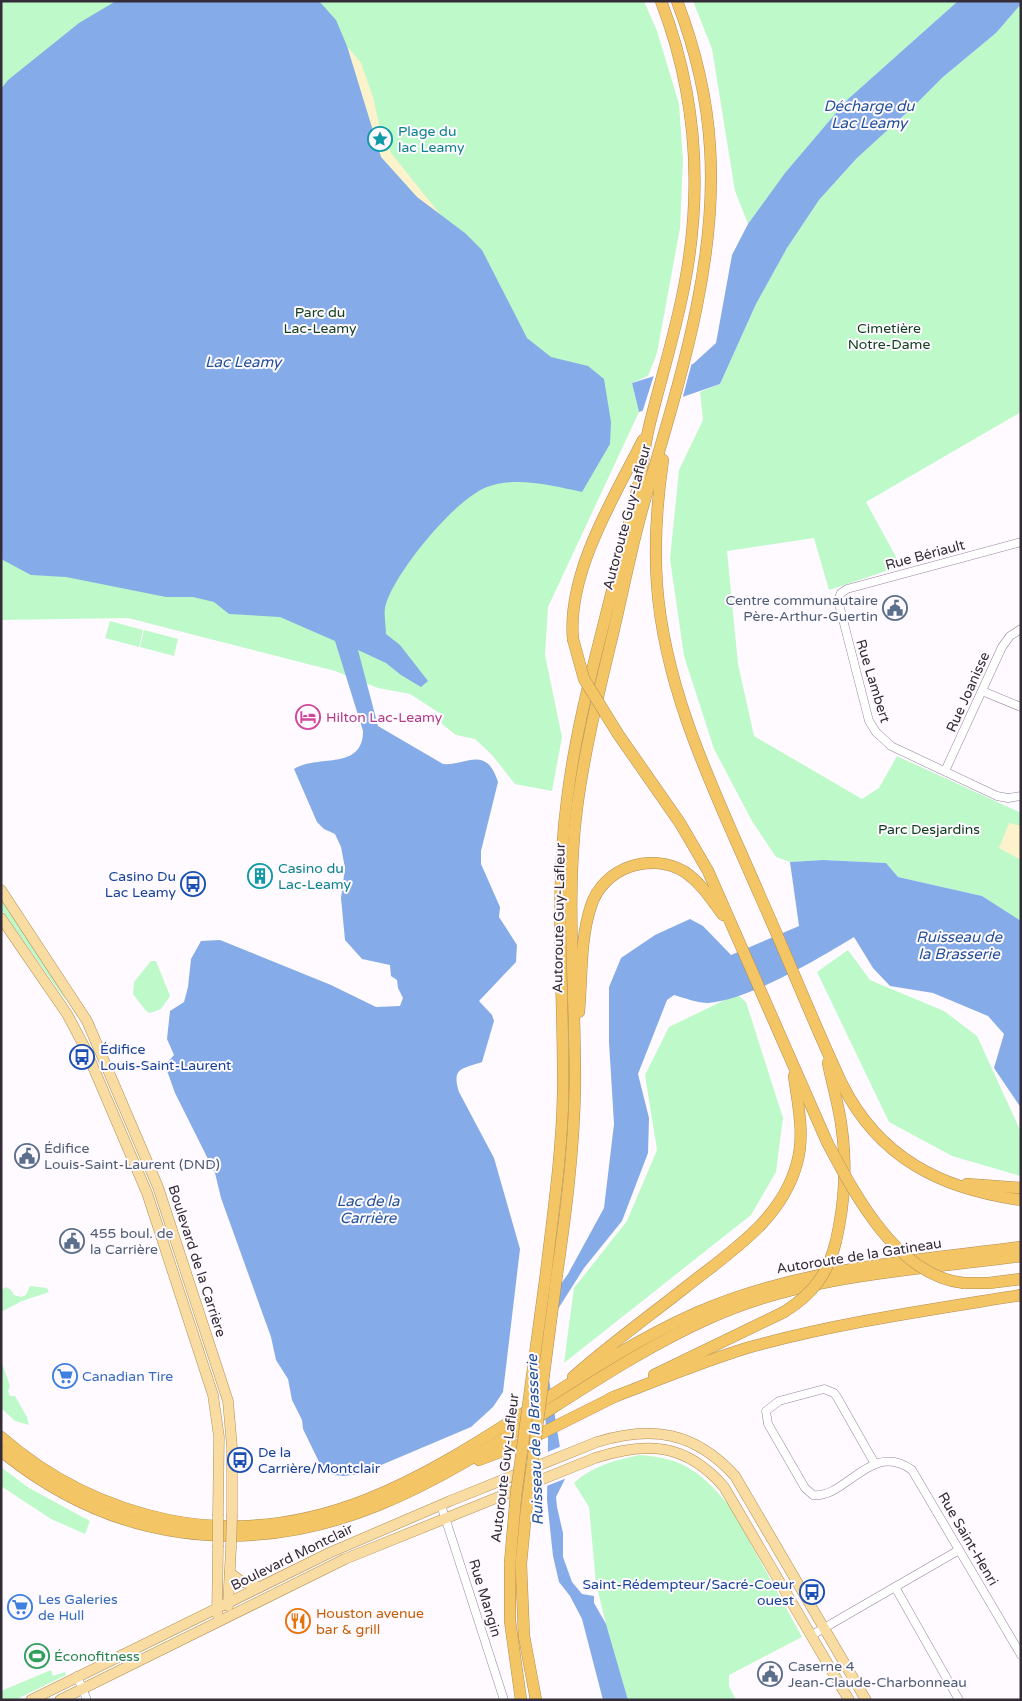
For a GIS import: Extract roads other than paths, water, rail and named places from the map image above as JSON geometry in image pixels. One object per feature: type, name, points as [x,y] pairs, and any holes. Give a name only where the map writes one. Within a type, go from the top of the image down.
[{"type":"highway","name":"Autoroute Guy-Lafleur","points":[[551,1274],[562,1128],[563,1076],[559,905],[566,800],[581,721],[640,474],[648,429],[669,352],[690,252],[695,210],[695,155],[685,77],[661,1]]},
{"type":"highway","name":"Autoroute Guy-Lafleur","points":[[521,1700],[510,1621],[515,1564],[517,1488],[551,1274],[572,1159],[575,1071],[571,909],[574,842],[579,796],[593,717],[643,507],[668,421],[687,345],[708,230],[711,159],[708,118],[700,74],[677,1]]},
{"type":"highway","points":[[668,421],[658,502],[656,559],[658,595],[666,650],[679,698],[698,751],[825,1046],[850,1099],[869,1127],[904,1159],[943,1180],[982,1194],[1021,1200]]},
{"type":"highway","points":[[648,429],[599,530],[583,571],[573,606],[573,639],[584,679],[618,734],[695,847],[736,933],[827,1142],[868,1210],[906,1258],[934,1277],[964,1283],[1021,1279]]},
{"type":"highway","points":[[575,1071],[587,920],[595,895],[608,879],[622,870],[643,863],[660,864],[676,868],[701,886],[736,933]]},
{"type":"highway","points":[[450,1472],[532,1438],[688,1356],[784,1312],[804,1298],[818,1283],[828,1267],[836,1241],[844,1196],[845,1158],[841,1122],[825,1046]]},
{"type":"highway","points":[[549,1398],[601,1353],[744,1241],[764,1222],[783,1197],[793,1175],[800,1142],[800,1121],[791,1060]]},
{"type":"highway","points":[[943,1180],[1021,1188]]},
{"type":"highway","name":"Autoroute de la Gatineau","points":[[1,1451],[53,1487],[98,1510],[156,1528],[219,1536],[271,1534],[334,1522],[392,1500],[450,1472],[530,1416],[670,1326],[739,1295],[813,1276],[1021,1247]]},
{"type":"highway","name":"Autoroute de la Gatineau","points":[[1,1437],[46,1471],[80,1490],[108,1502],[145,1514],[180,1522],[248,1526],[310,1517],[378,1496],[448,1461],[530,1416],[549,1398],[562,1396],[691,1326],[755,1300],[861,1277],[1021,1256]]},
{"type":"highway","points":[[611,1398],[705,1362],[774,1341],[858,1323],[1021,1295]]},
{"type":"highway","name":"Autoroute Guy-Lafleur","points":[[515,1564],[524,1636],[536,1700]]},
{"type":"main road","name":"Boulevard de la Carrière","points":[[1,890],[87,1021],[157,1184],[226,1395],[232,1443],[232,1514],[229,1603],[222,1620]]},
{"type":"main road","name":"Boulevard de la Carrière","points":[[1,918],[63,1008],[86,1048],[147,1193],[213,1395],[219,1437],[217,1608],[222,1620]]},
{"type":"main road","name":"Boulevard Montclair","points":[[30,1700],[333,1551],[441,1504],[611,1437],[646,1432],[674,1436],[707,1450],[722,1462],[742,1485],[866,1700]]},
{"type":"main road","name":"Boulevard Montclair","points":[[60,1700],[345,1559],[574,1466],[618,1451],[644,1447],[674,1451],[701,1464],[731,1496],[849,1700]]},
{"type":"main road","points":[[230,1573],[242,1582],[260,1587]]},
{"type":"street","name":"Rue Bériault","points":[[839,596],[848,589],[1021,542]]},
{"type":"street","name":"Rue Lambert","points":[[839,596],[838,604],[844,628],[872,726],[880,738],[891,746],[997,796],[1008,798],[1021,796]]},
{"type":"street","name":"Rue Joanisse","points":[[945,771],[1002,647],[1010,636],[1021,629]]},
{"type":"street","points":[[982,691],[1021,707]]},
{"type":"street","points":[[824,1389],[829,1390],[837,1397],[876,1464],[825,1493],[816,1495],[810,1493],[768,1424],[766,1411],[779,1401],[824,1389]]},
{"type":"street","name":"Rue Saint-Henri","points":[[876,1464],[893,1461],[912,1470],[1021,1655]]},
{"type":"street","name":"Rue Mangin","points":[[441,1504],[504,1700]]},
{"type":"street","points":[[812,1635],[959,1550]]},
{"type":"street","points":[[895,1587],[959,1700]]},
{"type":"street","points":[[77,1676],[87,1700]]},
{"type":"water","name":"Lac Leamy","points":[[116,1],[319,1],[336,20],[347,46],[381,157],[417,197],[465,233],[482,250],[527,338],[551,357],[588,366],[604,379],[611,422],[610,444],[582,492],[522,482],[510,482],[487,487],[474,494],[459,506],[428,538],[392,590],[385,607],[386,634],[400,645],[428,681],[421,687],[386,663],[358,650],[378,726],[443,764],[475,760],[488,763],[498,782],[481,851],[481,864],[500,907],[499,917],[517,945],[516,962],[479,1001],[492,1015],[494,1021],[482,1062],[460,1070],[457,1084],[459,1092],[494,1158],[520,1249],[503,1392],[493,1407],[471,1427],[360,1474],[333,1475],[320,1464],[303,1429],[302,1420],[292,1400],[288,1379],[276,1360],[271,1337],[221,1198],[215,1173],[175,1093],[165,1065],[174,1055],[167,1039],[170,1011],[184,1002],[188,987],[191,959],[201,941],[220,940],[331,985],[376,1007],[400,1006],[403,998],[398,988],[397,980],[391,976],[390,965],[362,959],[345,940],[341,898],[345,868],[341,847],[335,834],[324,829],[317,822],[294,769],[315,762],[347,757],[356,752],[361,744],[363,731],[335,641],[280,617],[229,614],[214,602],[193,597],[166,597],[66,577],[31,575],[1,559],[1,89],[8,80],[79,23]]},
{"type":"water","name":"Décharge du Lac Leamy","points":[[958,1],[1021,1],[1021,4],[996,33],[943,77],[857,158],[819,200],[787,248],[756,304],[720,384],[639,412],[632,383],[693,364],[716,343],[732,255],[748,224],[785,173],[847,100]]},
{"type":"water","name":"Ruisseau de la Brasserie","points":[[823,860],[886,863],[898,877],[982,896],[1021,921],[1021,1108],[994,1068],[1004,1034],[988,1016],[933,993],[890,986],[873,968],[854,937],[783,977],[743,995],[708,1003],[674,995],[667,1000],[638,1074],[649,1118],[648,1153],[622,1221],[584,1268],[558,1309],[549,1379],[565,1479],[556,1497],[563,1533],[563,1557],[572,1582],[582,1594],[594,1596],[594,1603],[606,1624],[628,1700],[603,1700],[582,1619],[570,1596],[559,1582],[553,1556],[547,1500],[548,1439],[539,1375],[550,1299],[568,1274],[604,1208],[614,1124],[609,1042],[609,987],[621,958],[655,935],[690,919],[703,926],[731,955],[799,926],[790,862]]},
{"type":"place","name":"Plage du lac Leamy","points":[[380,139]]},
{"type":"place","name":"Centre communautaire Père-Arthur-Guertin","points":[[895,608]]},
{"type":"place","name":"Hilton Lac-Leamy","points":[[308,717]]},
{"type":"place","name":"Casino du Lac-Leamy","points":[[260,876]]},
{"type":"place","name":"Casino Du Lac Leamy","points":[[193,884]]},
{"type":"place","name":"Édifice Louis-Saint-Laurent","points":[[82,1057]]},
{"type":"place","name":"Édifice Louis-Saint-Laurent (DND)","points":[[27,1156]]},
{"type":"place","name":"455 boul. de la Carrière","points":[[72,1241]]},
{"type":"place","name":"Canadian Tire","points":[[65,1376]]},
{"type":"place","name":"De la Carrière/Montclair","points":[[240,1460]]},
{"type":"place","name":"Saint-Rédempteur/Sacré-Coeur ouest","points":[[812,1592]]},
{"type":"place","name":"Les Galeries de Hull","points":[[20,1607]]},
{"type":"place","name":"Houston avenue bar & grill","points":[[298,1621]]},
{"type":"place","name":"Éconofitness","points":[[37,1656]]},
{"type":"place","name":"Caserne 4 Jean-Claude-Charbonneau","points":[[770,1674]]},
{"type":"park label","name":"Parc du Lac-Leamy","points":[[320,320]]},
{"type":"park label","name":"Cimetière Notre-Dame","points":[[889,336]]},
{"type":"park label","name":"Parc Desjardins","points":[[929,829]]},
{"type":"water label","name":"Lac de la Carrière","points":[[368,1210]]}]
